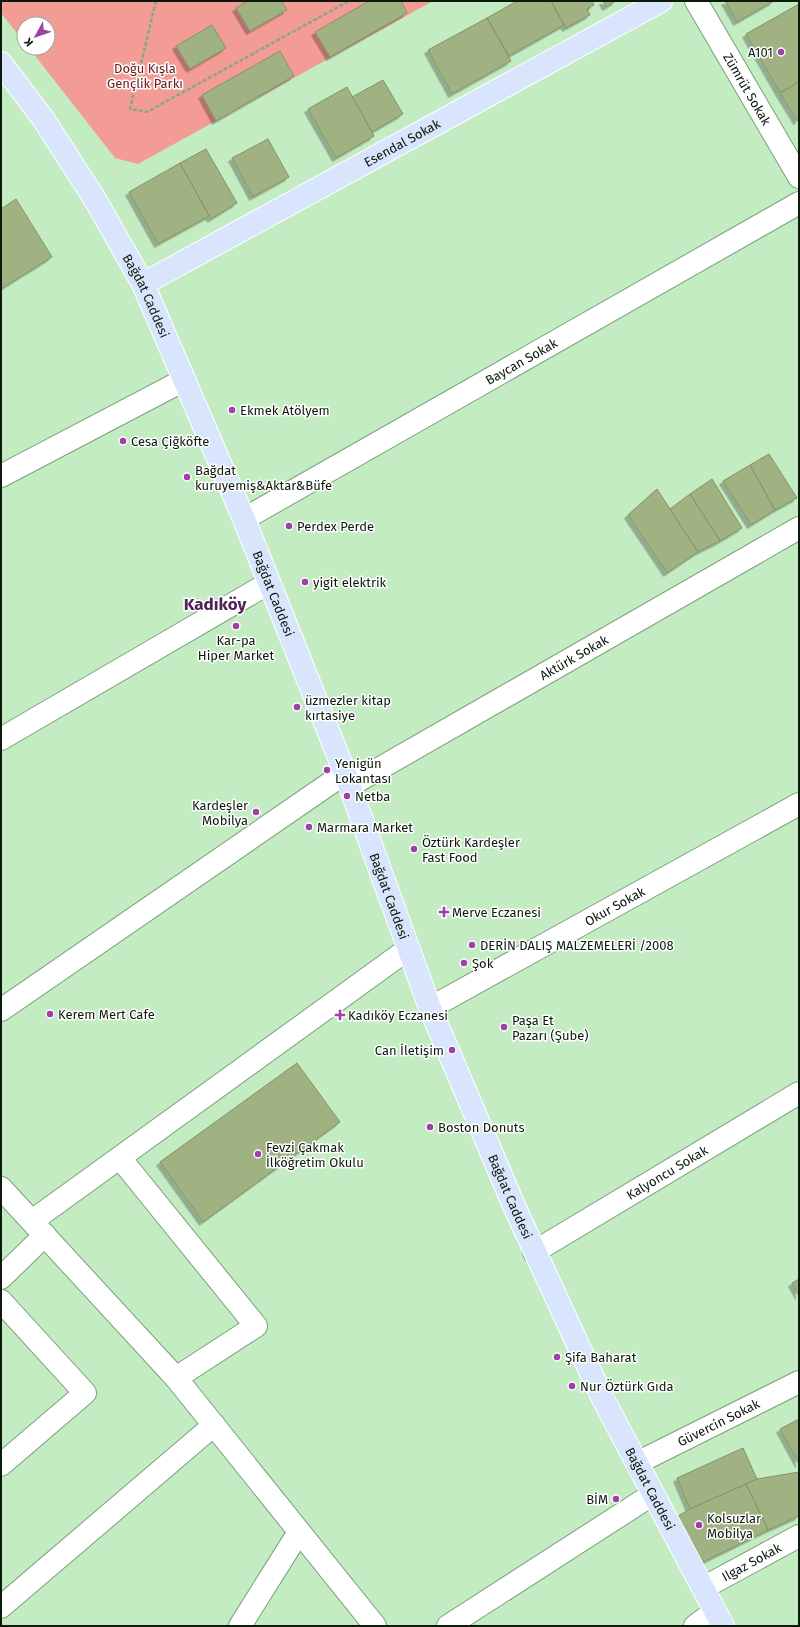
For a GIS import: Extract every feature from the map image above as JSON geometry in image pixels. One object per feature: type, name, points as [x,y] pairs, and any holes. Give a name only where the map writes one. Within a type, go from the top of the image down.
[{"type":"main road","name":"Esendal Sokak","points":[[143,284],[660,1]]},
{"type":"main road","name":"Bağdat Caddesi","points":[[1,63],[44,120],[84,182],[143,284],[244,519],[347,780],[430,1008],[534,1252],[602,1397],[719,1618]]},
{"type":"street","name":"Zümrüt Sokak","points":[[696,1],[799,176]]},
{"type":"street","name":"Baycan Sokak","points":[[244,519],[799,203]]},
{"type":"street","points":[[1,476],[184,380]]},
{"type":"street","name":"Aktürk Sokak","points":[[1,1010],[347,780],[799,528]]},
{"type":"street","points":[[1,739],[269,583]]},
{"type":"street","name":"Okur Sokak","points":[[430,1008],[799,804]]},
{"type":"street","points":[[1,1278],[38,1228],[120,1158],[408,949]]},
{"type":"street","name":"Kalyoncu Sokak","points":[[534,1252],[799,1093]]},
{"type":"street","points":[[120,1158],[256,1326],[176,1378]]},
{"type":"street","points":[[1,1188],[176,1378],[375,1626]]},
{"type":"street","points":[[1,1301],[85,1393],[1,1465]]},
{"type":"street","name":"Güvercin Sokak","points":[[637,1463],[799,1382]]},
{"type":"street","points":[[1,1607],[214,1425]]},
{"type":"street","points":[[448,1626],[653,1494]]},
{"type":"street","points":[[240,1626],[299,1532]]},
{"type":"street","name":"Ilgaz Sokak","points":[[703,1588],[799,1536]]},
{"type":"street","points":[[695,1626],[719,1618]]},
{"type":"path","points":[[156,1],[130,109],[147,112],[349,1]]},
{"type":"green space","name":"Doğu Kışla Gençlik Parkı","points":[[1,1],[433,1],[138,164],[115,158],[35,56],[56,56],[56,16],[16,16],[16,32],[1,13]]},
{"type":"building","points":[[248,1],[281,1],[287,10],[250,31],[236,8]]},
{"type":"building","points":[[369,1],[401,1],[407,13],[330,57],[315,32]]},
{"type":"building","points":[[517,1],[551,1],[564,25],[509,56],[487,18]]},
{"type":"building","points":[[551,1],[592,1],[594,5],[587,9],[590,15],[566,28]]},
{"type":"building","points":[[603,1],[616,1],[606,7]]},
{"type":"building","points":[[725,1],[774,1],[737,22]]},
{"type":"building","points":[[799,4],[799,82],[780,93],[746,34]]},
{"type":"building","points":[[487,18],[511,61],[452,94],[428,50]]},
{"type":"building","points":[[212,25],[226,48],[190,69],[176,46]]},
{"type":"building","points":[[280,51],[294,76],[216,121],[202,95]]},
{"type":"building","points":[[383,80],[403,114],[372,132],[352,97]]},
{"type":"building","points":[[799,82],[799,120],[797,121],[780,93]]},
{"type":"building","points":[[347,87],[374,136],[336,158],[308,109]]},
{"type":"building","points":[[268,139],[289,177],[253,197],[232,158]]},
{"type":"building","points":[[206,149],[237,203],[211,219],[180,163]]},
{"type":"building","points":[[180,163],[209,216],[158,244],[129,192]]},
{"type":"building","points":[[16,199],[52,257],[1,289],[1,209]]},
{"type":"building","points":[[769,454],[797,498],[775,510],[750,465]]},
{"type":"building","points":[[750,465],[775,510],[751,525],[723,481]]},
{"type":"building","points":[[712,479],[742,528],[720,541],[690,494]]},
{"type":"building","points":[[657,489],[698,552],[667,573],[628,515]]},
{"type":"building","points":[[690,494],[720,541],[698,552],[670,509]]},
{"type":"building","points":[[297,1063],[340,1122],[203,1222],[160,1162]]},
{"type":"building","points":[[799,1279],[799,1296],[792,1283]]},
{"type":"building","points":[[799,1419],[799,1464],[780,1429]]},
{"type":"building","points":[[743,1448],[757,1479],[690,1509],[677,1478]]},
{"type":"building","points":[[799,1472],[799,1516],[768,1530],[746,1484],[757,1479]]},
{"type":"building","points":[[746,1484],[768,1530],[701,1563],[678,1516],[690,1509]]},
{"type":"place","name":"A101","points":[[781,52]]},
{"type":"place","name":"Ekmek Atölyem","points":[[232,410]]},
{"type":"place","name":"Cesa Çiğköfte","points":[[123,441]]},
{"type":"place","name":"Bağdat kuruyemiş&Aktar&Büfe","points":[[187,477]]},
{"type":"place","name":"Perdex Perde","points":[[289,526]]},
{"type":"place","name":"yigit elektrik","points":[[305,582]]},
{"type":"place","name":"Kar-pa Hiper Market","points":[[236,626]]},
{"type":"place","name":"üzmezler kitap kırtasiye","points":[[297,707]]},
{"type":"place","name":"Yenigün Lokantası","points":[[327,770]]},
{"type":"place","name":"Netba","points":[[347,796]]},
{"type":"place","name":"Kardeşler Mobilya","points":[[256,812]]},
{"type":"place","name":"Marmara Market","points":[[309,827]]},
{"type":"place","name":"Öztürk Kardeşler Fast Food","points":[[414,849]]},
{"type":"place","name":"Merve Eczanesi","points":[[444,912]]},
{"type":"place","name":"DERİN DALIŞ MALZEMELERİ /2008","points":[[472,945]]},
{"type":"place","name":"Şok","points":[[464,963]]},
{"type":"place","name":"Kerem Mert Cafe","points":[[50,1014]]},
{"type":"place","name":"Kadıköy Eczanesi","points":[[340,1015]]},
{"type":"place","name":"Paşa Et Pazarı (Şube)","points":[[504,1027]]},
{"type":"place","name":"Can İletişim","points":[[452,1050]]},
{"type":"place","name":"Boston Donuts","points":[[430,1127]]},
{"type":"place","name":"Fevzi Çakmak İlköğretim Okulu","points":[[258,1154]]},
{"type":"place","name":"Şifa Baharat","points":[[557,1357]]},
{"type":"place","name":"Nur Öztürk Gıda","points":[[572,1386]]},
{"type":"place","name":"BİM","points":[[616,1499]]},
{"type":"place","name":"Kolsuzlar Mobilya","points":[[699,1525]]},
{"type":"district","name":"Kadıköy","points":[[215,604]]}]
